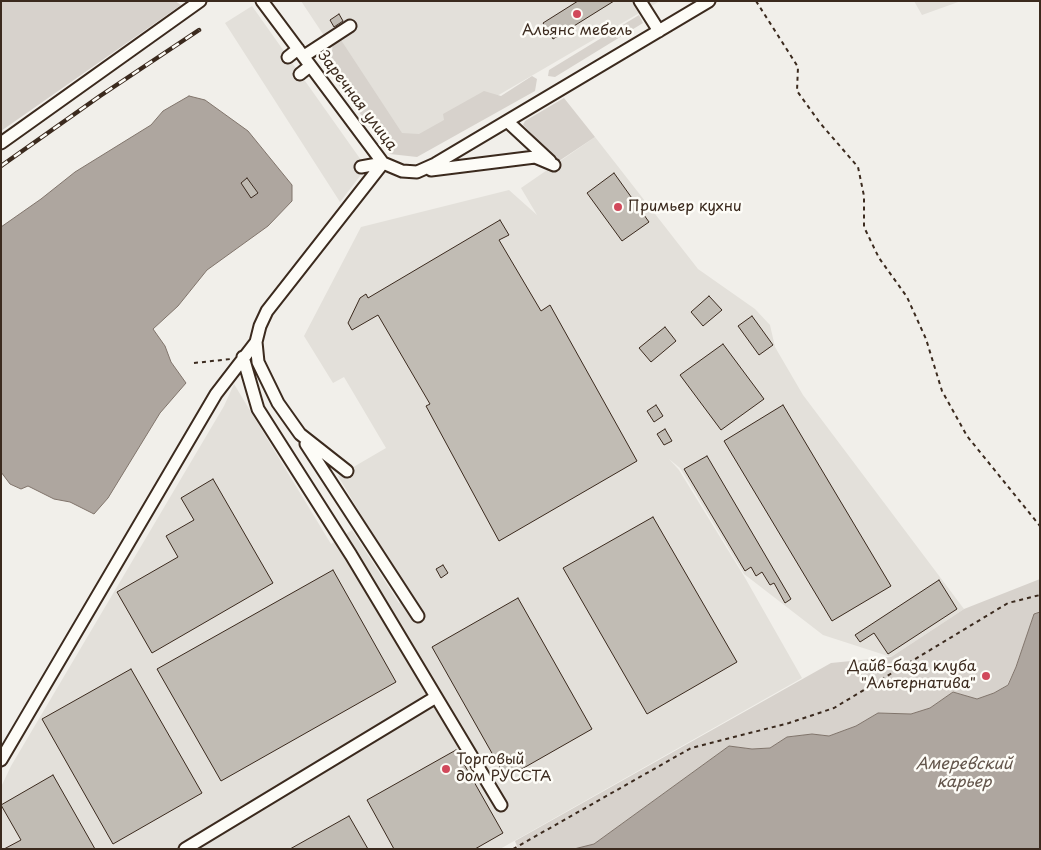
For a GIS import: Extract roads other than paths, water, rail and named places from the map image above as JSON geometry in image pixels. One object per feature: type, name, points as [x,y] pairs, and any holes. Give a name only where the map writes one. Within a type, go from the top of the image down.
[{"type":"street","points":[[1,143],[200,1]]},
{"type":"street","name":"Заречная улица","points":[[262,1],[383,163],[402,171],[417,172],[534,157],[554,165],[508,122]]},
{"type":"street","points":[[640,1],[658,31]]},
{"type":"street","points":[[417,172],[435,164],[508,122],[658,31],[697,4],[709,1]]},
{"type":"street","points":[[288,57],[304,57],[350,26]]},
{"type":"street","points":[[300,74],[304,57]]},
{"type":"street","points":[[361,167],[383,163]]},
{"type":"street","points":[[383,163],[267,311],[260,326],[256,342],[258,362],[278,403],[418,616]]},
{"type":"street","points":[[1,760],[216,394],[256,342]]},
{"type":"street","points":[[243,358],[258,409],[351,554],[501,805]]},
{"type":"street","points":[[300,434],[347,471]]},
{"type":"street","points":[[185,849],[436,697]]},
{"type":"water","points":[[189,96],[205,100],[248,131],[292,185],[292,201],[268,226],[207,270],[178,306],[153,329],[165,346],[171,362],[186,383],[160,413],[108,498],[94,514],[70,502],[54,499],[28,486],[21,489],[10,484],[1,472],[1,227],[75,172],[151,125],[163,111]]},
{"type":"water","name":"Амеревский карьер","points":[[1040,612],[1040,849],[574,849],[594,844],[729,746],[752,749],[770,748],[787,737],[812,734],[829,736],[856,726],[878,713],[911,714],[930,708],[953,692],[977,699],[994,693],[1008,685],[1034,614]]},
{"type":"railway","points":[[1,166],[100,96],[199,30]]},
{"type":"place","name":"Альянс мебель","points":[[577,14]]},
{"type":"place","name":"Примьер кухни","points":[[618,207]]},
{"type":"place","name":"Дайв-база клуба \"Альтернатива\"","points":[[986,676]]},
{"type":"place","name":"Торговый дом РУССТА","points":[[446,769]]}]
